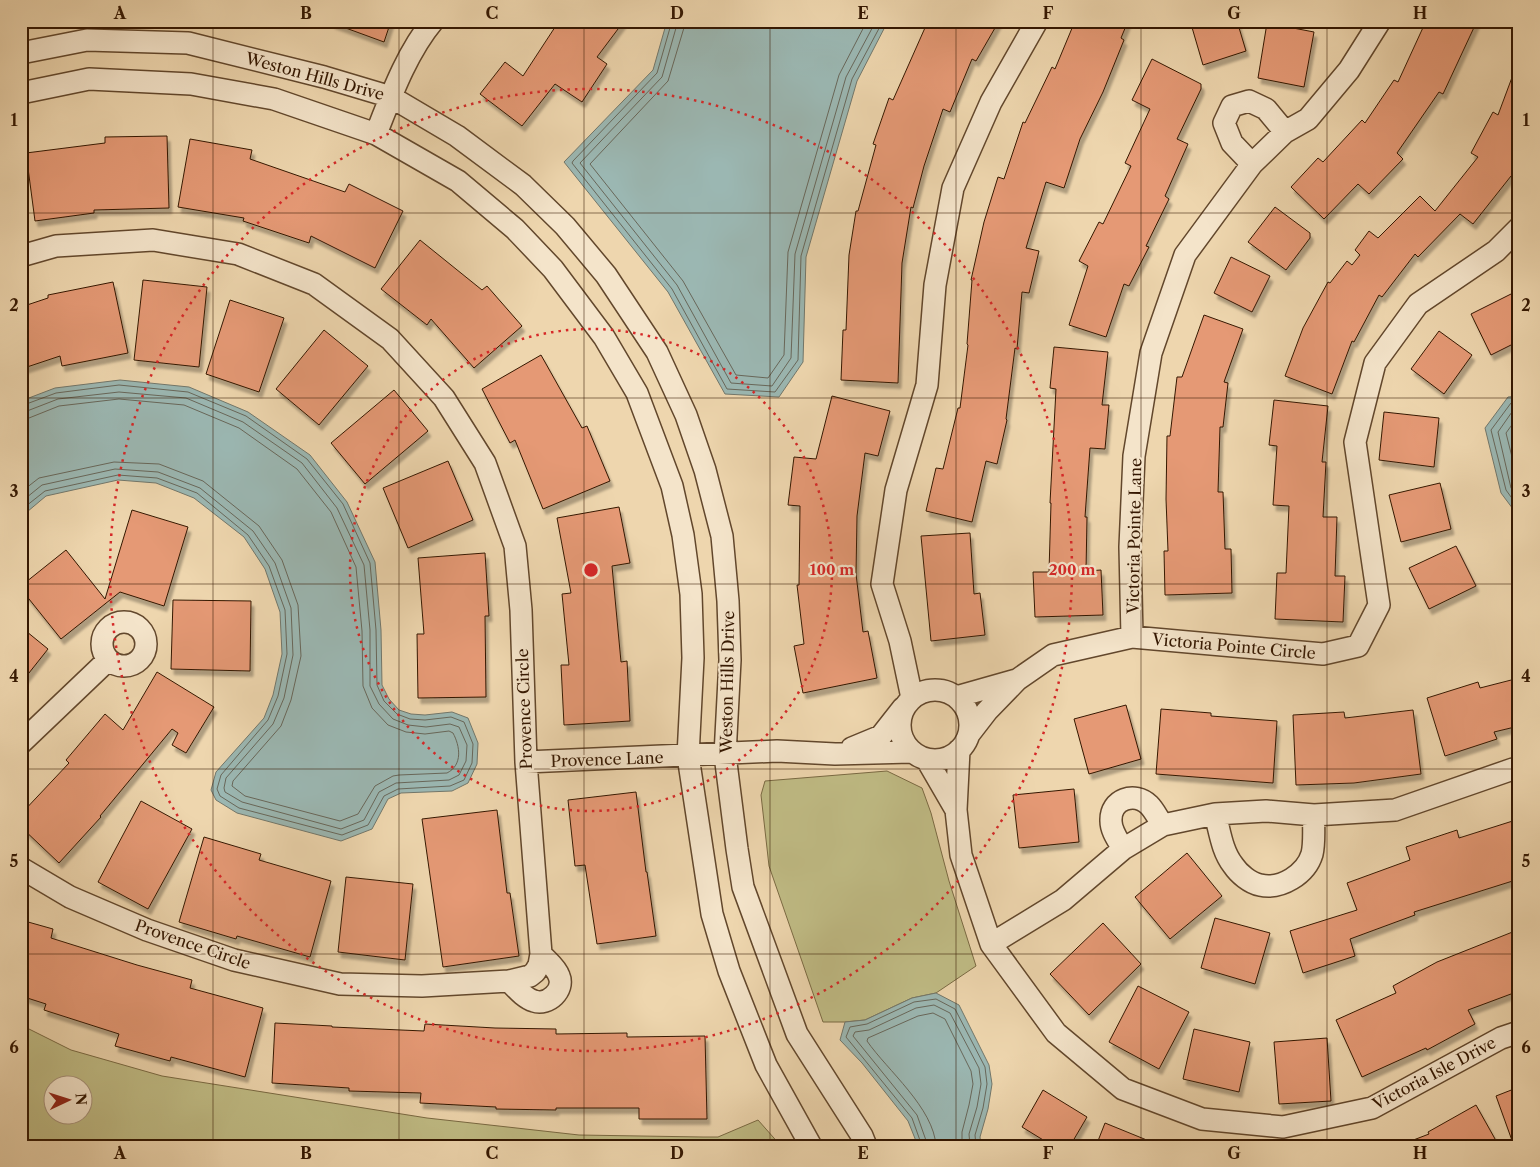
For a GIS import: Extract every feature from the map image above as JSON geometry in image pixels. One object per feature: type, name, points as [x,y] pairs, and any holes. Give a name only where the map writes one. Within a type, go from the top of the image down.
[{"type":"street","points":[[376,134],[391,97],[421,36],[433,21]]},
{"type":"street","points":[[934,690],[920,678],[900,641],[882,584],[896,490],[927,385],[935,285],[953,188],[990,102],[1037,21]]},
{"type":"street","name":"Victoria Pointe Lane","points":[[1132,637],[1130,547],[1134,456],[1151,353],[1185,255],[1252,164],[1285,132],[1308,119],[1349,70],[1380,21]]},
{"type":"street","name":"Weston Hills Drive","points":[[21,52],[87,40],[188,43],[324,77],[391,97],[457,136],[524,185],[565,226],[606,275],[657,352],[690,424],[705,470],[722,536],[728,601],[730,660],[725,755],[743,887],[797,1034],[862,1136],[866,1146]]},
{"type":"street","name":"Weston Hills Drive","points":[[21,92],[89,79],[191,84],[274,99],[376,134],[458,181],[515,229],[553,269],[604,337],[637,393],[672,486],[683,535],[691,594],[693,658],[688,756],[712,914],[729,971],[766,1066],[811,1146]]},
{"type":"street","points":[[1252,164],[1232,143],[1224,123],[1232,106],[1249,101],[1266,109],[1285,132]]},
{"type":"street","name":"Victoria Pointe Circle","points":[[964,742],[987,711],[1016,680],[1053,655],[1132,637],[1323,654],[1358,646],[1379,605],[1355,442],[1374,363],[1418,304],[1496,251],[1519,228]]},
{"type":"street","name":"Provence Circle","points":[[21,256],[56,246],[153,240],[238,254],[314,284],[390,338],[444,398],[485,463],[515,546],[521,610],[526,762],[541,954],[540,965],[530,976],[509,981],[422,986],[340,984],[244,962],[130,923],[70,897],[21,868]]},
{"type":"street","points":[[835,754],[881,736],[907,703],[920,693],[934,690],[943,691],[956,697],[966,708],[970,725],[964,742],[945,759],[919,756],[901,737],[899,721],[907,703],[900,641]]},
{"type":"street","points":[[21,743],[108,660]]},
{"type":"street","name":"Victoria Pointe Circle","points":[[956,697],[1016,680]]},
{"type":"street","name":"Victoria Isle Drive","points":[[964,742],[956,810],[961,855],[991,944],[1056,1033],[1123,1089],[1202,1119],[1283,1127],[1372,1108],[1501,1038],[1519,1032]]},
{"type":"street","name":"Provence Lane","points":[[526,762],[725,755],[777,751],[919,756]]},
{"type":"street","name":"Victoria Isle Drive","points":[[919,756],[956,810]]},
{"type":"street","points":[[991,944],[1063,900],[1123,849],[1163,825],[1216,814],[1266,811],[1314,815],[1395,810],[1512,769],[1519,769]]},
{"type":"street","points":[[1123,849],[1113,832],[1111,820],[1112,809],[1120,801],[1128,797],[1139,798],[1149,805],[1163,825]]},
{"type":"street","points":[[1216,814],[1224,848],[1233,866],[1246,879],[1261,886],[1277,884],[1292,879],[1304,869],[1312,854],[1314,815]]},
{"type":"street","points":[[509,981],[532,1001],[539,1002],[553,996],[559,990],[559,975],[541,954]]},
{"type":"shaded area","points":[[887,771],[922,788],[976,966],[936,993],[912,998],[865,1020],[823,1022],[769,866],[761,795],[765,781]]},
{"type":"shaded area","points":[[21,1025],[71,1050],[162,1076],[427,1118],[579,1135],[718,1137],[758,1120],[781,1146],[21,1146]]},
{"type":"water","points":[[667,21],[888,21],[857,81],[806,257],[803,362],[779,397],[725,394],[668,292],[564,162],[653,70]]},
{"type":"water","points":[[120,380],[189,387],[248,412],[310,455],[347,502],[375,562],[381,630],[382,685],[389,699],[399,710],[411,714],[425,715],[452,712],[468,718],[478,743],[477,764],[468,783],[452,791],[401,793],[388,799],[372,829],[341,841],[237,813],[216,800],[211,790],[216,772],[264,718],[273,695],[282,654],[280,612],[265,569],[244,537],[194,498],[156,483],[118,480],[46,496],[21,517],[21,401],[55,388]]},
{"type":"water","points":[[1519,396],[1519,517],[1501,493],[1485,428],[1508,397]]},
{"type":"water","points":[[936,993],[959,1005],[989,1065],[992,1084],[988,1109],[980,1137],[981,1146],[918,1146],[908,1121],[862,1063],[840,1040],[845,1022],[865,1020],[912,998]]},
{"type":"building","points":[[332,21],[391,21],[384,42],[332,23]]},
{"type":"building","points":[[559,21],[624,21],[597,57],[607,64],[582,102],[555,84],[522,126],[480,94],[505,62],[523,76]]},
{"type":"building","points":[[928,21],[999,21],[976,61],[972,59],[950,112],[943,109],[924,166],[913,208],[911,207],[902,263],[898,383],[841,380],[843,330],[846,330],[849,255],[856,211],[858,211],[876,145],[873,144],[889,98],[893,100]]},
{"type":"building","points":[[1075,21],[1128,21],[1121,38],[1124,40],[1103,92],[1080,139],[1064,188],[1046,182],[1026,248],[1039,251],[1029,293],[1022,292],[1017,349],[1015,348],[1007,420],[997,464],[986,461],[972,522],[926,511],[936,468],[943,469],[958,408],[960,408],[968,345],[971,280],[984,222],[998,177],[1004,179],[1023,122],[1025,123],[1052,67],[1055,69]]},
{"type":"building","points":[[1201,21],[1237,21],[1246,51],[1203,65],[1191,24]]},
{"type":"building","points":[[1426,21],[1477,21],[1443,94],[1439,92],[1397,153],[1403,159],[1369,194],[1358,184],[1324,219],[1291,187],[1318,158],[1323,162],[1362,120],[1365,123],[1394,80],[1398,82]]},
{"type":"building","points":[[1267,23],[1314,32],[1304,87],[1258,78]]},
{"type":"building","points":[[1152,59],[1201,84],[1201,89],[1177,139],[1188,144],[1165,196],[1169,199],[1146,246],[1149,247],[1129,286],[1124,284],[1106,337],[1069,325],[1088,266],[1079,261],[1099,222],[1103,224],[1131,166],[1125,163],[1150,109],[1132,100]]},
{"type":"building","points":[[1517,64],[1519,64],[1519,180],[1511,176],[1473,224],[1460,214],[1418,257],[1415,254],[1382,297],[1379,295],[1354,342],[1352,341],[1332,394],[1285,376],[1303,328],[1328,282],[1330,283],[1347,261],[1352,265],[1360,255],[1355,250],[1369,231],[1378,238],[1420,196],[1435,211],[1478,157],[1471,153],[1493,112],[1498,115]]},
{"type":"building","points":[[167,136],[169,208],[94,210],[94,213],[35,221],[26,153],[105,143],[105,137]]},
{"type":"building","points":[[190,139],[252,150],[250,159],[345,192],[349,184],[403,211],[375,268],[311,236],[309,243],[243,221],[244,218],[178,207]]},
{"type":"building","points":[[1275,207],[1310,233],[1310,238],[1286,270],[1248,242]]},
{"type":"building","points":[[420,240],[482,290],[487,286],[522,326],[474,368],[431,319],[427,325],[381,289]]},
{"type":"building","points":[[1231,257],[1270,276],[1252,312],[1214,293]]},
{"type":"building","points":[[143,280],[207,287],[199,367],[134,360]]},
{"type":"building","points":[[113,282],[128,353],[62,366],[60,356],[21,369],[21,307],[48,298],[48,295]]},
{"type":"building","points":[[1519,290],[1519,341],[1491,355],[1471,314]]},
{"type":"building","points":[[230,300],[284,318],[259,392],[206,374]]},
{"type":"building","points":[[1204,315],[1243,329],[1224,382],[1228,383],[1223,427],[1220,427],[1218,492],[1223,492],[1225,549],[1231,549],[1232,593],[1165,595],[1164,551],[1168,551],[1166,499],[1167,436],[1170,436],[1177,377],[1182,377]]},
{"type":"building","points":[[324,330],[368,366],[319,425],[276,389]]},
{"type":"building","points":[[1439,331],[1472,355],[1444,394],[1411,369]]},
{"type":"building","points":[[1054,347],[1108,352],[1102,405],[1109,405],[1105,449],[1090,448],[1085,517],[1087,517],[1086,571],[1101,570],[1103,615],[1035,617],[1033,572],[1049,572],[1050,503],[1056,389],[1050,388]]},
{"type":"building","points":[[541,355],[582,428],[587,426],[610,481],[543,509],[515,440],[510,443],[482,389]]},
{"type":"building","points":[[394,390],[428,431],[365,484],[331,443]]},
{"type":"building","points":[[832,396],[890,411],[878,456],[865,453],[857,516],[856,574],[863,632],[868,631],[877,678],[803,693],[794,646],[804,644],[797,585],[799,585],[800,506],[788,505],[794,457],[816,459]]},
{"type":"building","points":[[1274,400],[1328,406],[1322,462],[1326,462],[1323,517],[1337,517],[1335,576],[1345,576],[1343,622],[1275,619],[1277,573],[1286,573],[1289,506],[1273,505],[1277,446],[1269,445]]},
{"type":"building","points":[[1384,412],[1439,418],[1434,467],[1379,460]]},
{"type":"building","points":[[448,461],[473,520],[408,548],[383,488]]},
{"type":"building","points":[[1440,483],[1451,529],[1401,542],[1389,495]]},
{"type":"building","points":[[619,507],[630,563],[612,566],[621,662],[627,661],[630,721],[564,725],[561,665],[569,665],[562,594],[571,593],[557,518]]},
{"type":"building","points":[[132,510],[188,527],[164,606],[120,592],[61,639],[21,589],[21,586],[66,550],[105,599]]},
{"type":"building","points":[[970,533],[974,594],[980,593],[985,635],[931,641],[921,536]]},
{"type":"building","points":[[1456,546],[1476,586],[1429,609],[1409,568]]},
{"type":"building","points":[[485,553],[489,616],[485,616],[486,697],[418,698],[417,634],[424,634],[418,558]]},
{"type":"building","points":[[173,600],[251,601],[250,671],[171,669]]},
{"type":"building","points":[[21,627],[48,649],[21,683]]},
{"type":"building","points":[[157,672],[214,707],[186,753],[172,745],[178,733],[172,729],[101,817],[59,863],[21,827],[21,814],[69,763],[66,760],[105,714],[123,730]]},
{"type":"building","points":[[1519,678],[1519,726],[1494,732],[1497,739],[1445,756],[1427,698],[1478,682],[1480,688]]},
{"type":"building","points":[[1126,705],[1141,759],[1089,774],[1074,719]]},
{"type":"building","points":[[1161,709],[1211,713],[1211,716],[1277,721],[1273,783],[1156,774]]},
{"type":"building","points":[[1413,710],[1421,774],[1354,783],[1296,785],[1293,715],[1344,712],[1345,718]]},
{"type":"building","points":[[1074,789],[1079,842],[1019,848],[1013,795]]},
{"type":"building","points":[[636,792],[656,936],[597,944],[585,865],[575,866],[568,800]]},
{"type":"building","points":[[141,801],[192,829],[148,909],[98,882]]},
{"type":"building","points":[[497,810],[507,893],[510,893],[519,956],[443,967],[422,819]]},
{"type":"building","points":[[1519,819],[1519,879],[1414,912],[1415,915],[1350,939],[1355,956],[1303,973],[1290,931],[1357,910],[1347,883],[1410,860],[1406,847],[1457,830],[1459,838]]},
{"type":"building","points":[[204,837],[261,854],[259,860],[331,881],[310,957],[237,936],[236,939],[179,922]]},
{"type":"building","points":[[1187,853],[1222,896],[1170,939],[1135,897]]},
{"type":"building","points":[[346,877],[413,884],[405,960],[338,952]]},
{"type":"building","points":[[1215,918],[1270,933],[1255,984],[1201,968]]},
{"type":"building","points":[[21,920],[53,929],[51,938],[192,980],[190,988],[263,1008],[245,1077],[171,1057],[170,1061],[115,1046],[119,1034],[44,1010],[46,1004],[21,996]]},
{"type":"building","points":[[1103,923],[1141,964],[1089,1015],[1050,974]]},
{"type":"building","points":[[1515,931],[1519,940],[1519,991],[1468,1010],[1475,1024],[1427,1050],[1426,1048],[1362,1077],[1336,1020],[1396,993],[1393,986],[1437,962]]},
{"type":"building","points":[[1138,986],[1189,1012],[1159,1069],[1109,1042]]},
{"type":"building","points":[[275,1023],[424,1031],[425,1024],[556,1029],[556,1034],[627,1033],[627,1037],[705,1036],[707,1119],[639,1119],[639,1108],[496,1109],[496,1107],[420,1103],[421,1093],[349,1091],[349,1088],[272,1083]]},
{"type":"building","points":[[1194,1029],[1250,1042],[1239,1092],[1183,1079]]},
{"type":"building","points":[[1327,1038],[1331,1101],[1279,1104],[1274,1042]]},
{"type":"building","points":[[1519,1087],[1519,1146],[1514,1146],[1496,1096]]},
{"type":"building","points":[[1043,1090],[1087,1117],[1070,1146],[1053,1146],[1022,1127]]},
{"type":"building","points":[[1476,1105],[1499,1146],[1403,1146],[1403,1144],[1429,1134],[1428,1132]]},
{"type":"building","points":[[1105,1123],[1159,1145],[1159,1146],[1096,1146]]}]
